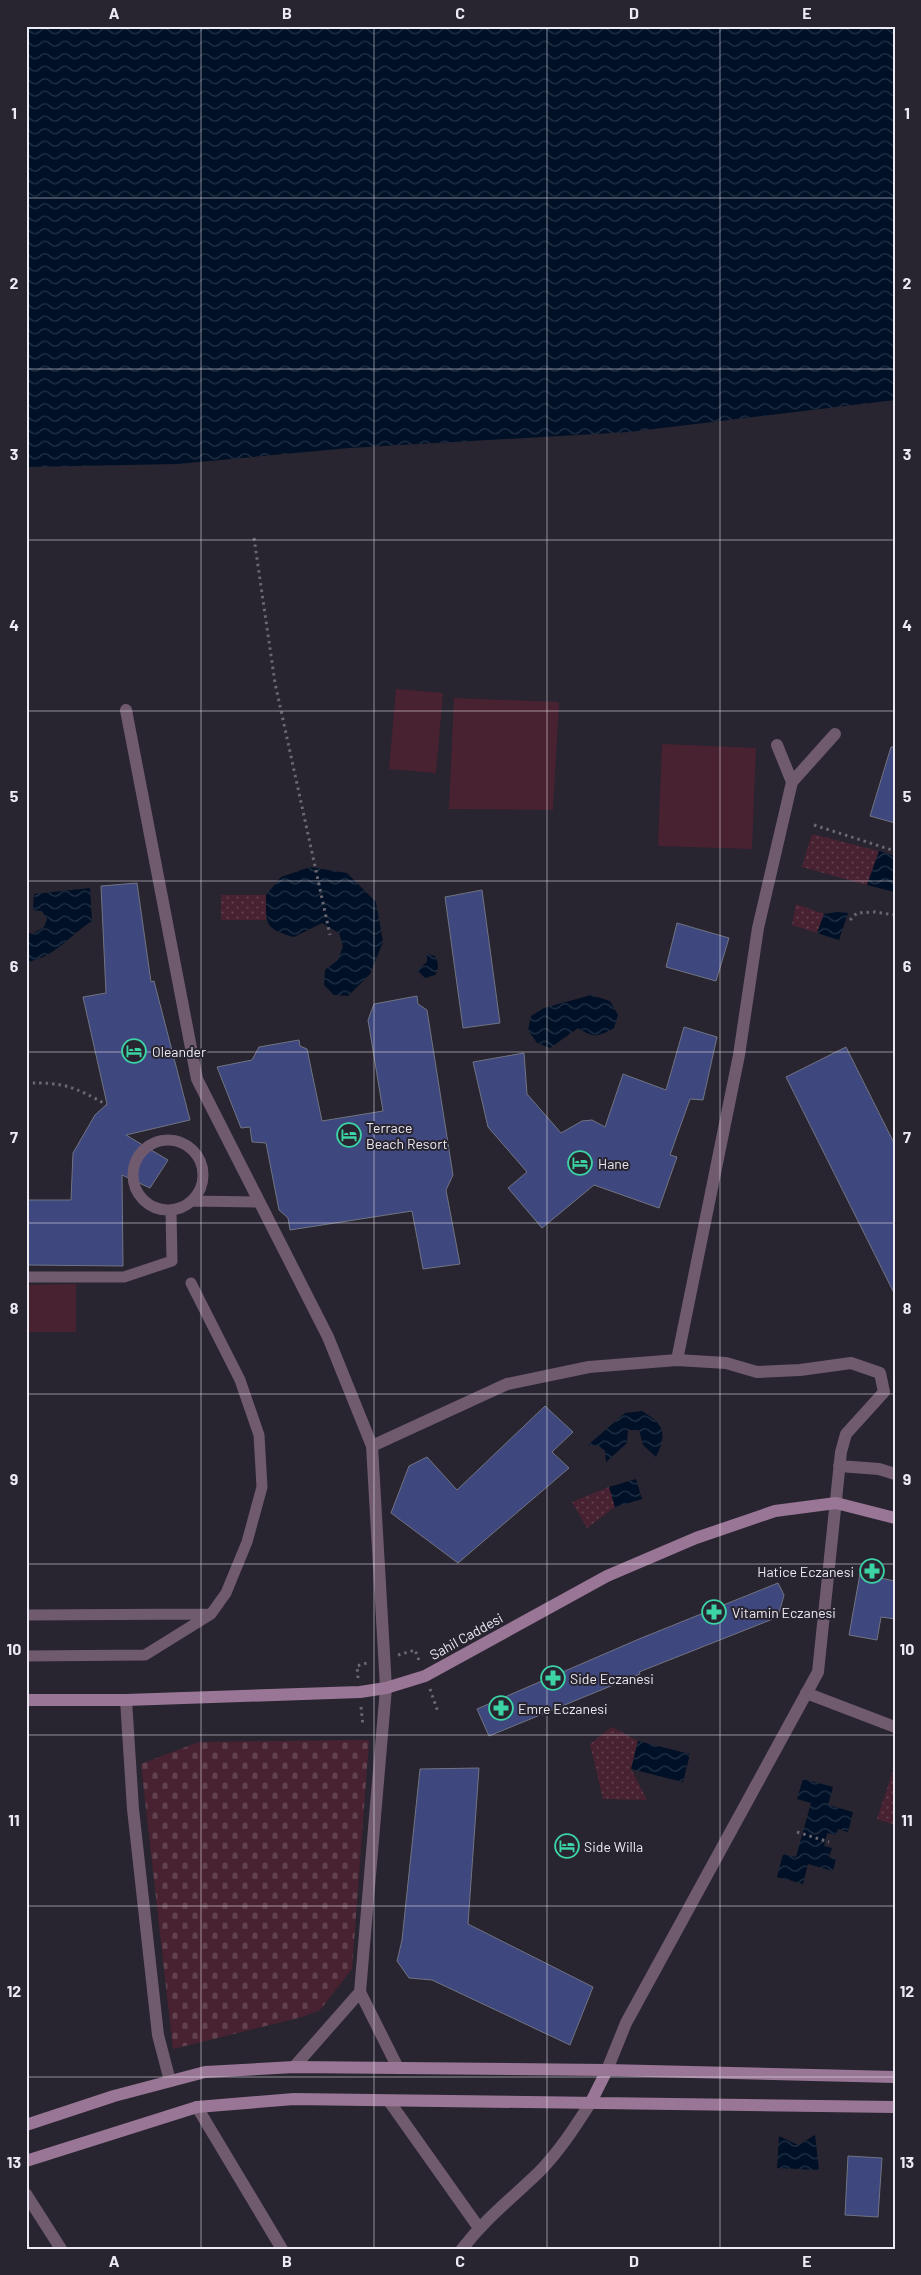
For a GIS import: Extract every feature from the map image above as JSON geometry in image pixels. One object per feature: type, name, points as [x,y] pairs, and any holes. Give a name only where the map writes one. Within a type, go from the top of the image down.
[{"type":"main road","name":"Sahil Caddesi","points":[[26,1700],[126,1700],[360,1692],[386,1688],[424,1676],[607,1576],[696,1538],[775,1511],[836,1503],[895,1518]]},
{"type":"main road","points":[[26,2125],[114,2096],[205,2072],[294,2067],[607,2070],[895,2077]]},
{"type":"main road","points":[[591,2102],[607,2070]]},
{"type":"main road","points":[[26,2161],[197,2106],[294,2099],[895,2107]]},
{"type":"street","points":[[126,710],[197,1079],[328,1337],[372,1446],[386,1688],[360,1992],[398,2068]]},
{"type":"street","points":[[677,1360],[738,1055],[758,928],[792,782],[835,734]]},
{"type":"street","points":[[778,745],[792,782]]},
{"type":"street","points":[[372,1446],[507,1384],[589,1367],[677,1360],[726,1363],[758,1372],[800,1370],[851,1363],[880,1373],[884,1392],[846,1434],[841,1452],[818,1672],[626,2023],[607,2070]]},
{"type":"street","points":[[839,1466],[879,1469],[895,1474]]},
{"type":"street","points":[[806,1693],[895,1728]]},
{"type":"street","points":[[126,1700],[134,1808],[158,2035],[170,2081]]},
{"type":"street","points":[[294,2067],[360,1992]]},
{"type":"street","points":[[389,2101],[479,2228]]},
{"type":"street","points":[[462,2249],[479,2228],[539,2172],[570,2134],[591,2102]]},
{"type":"street","points":[[197,2106],[282,2249]]},
{"type":"street","points":[[26,2194],[61,2249]]},
{"type":"lane","points":[[175,1140],[185,1144],[194,1151],[204,1170],[204,1181],[200,1192],[193,1201],[183,1208],[171,1211],[159,1210],[148,1205],[139,1196],[134,1185],[132,1172],[136,1160],[143,1150],[153,1143],[175,1140]]},
{"type":"lane","points":[[193,1201],[259,1202]]},
{"type":"lane","points":[[26,1277],[124,1277],[172,1261],[171,1211]]},
{"type":"lane","points":[[26,1656],[145,1655],[211,1614],[226,1593],[247,1542],[262,1487],[259,1435],[240,1380],[191,1284]]},
{"type":"lane","points":[[26,1615],[211,1614]]},
{"type":"path","points":[[254,538],[276,683],[330,935]]},
{"type":"path","points":[[814,825],[895,851]]},
{"type":"path","points":[[850,920],[856,913],[875,912],[895,915]]},
{"type":"path","points":[[26,1083],[47,1082],[73,1087],[107,1104]]},
{"type":"path","points":[[798,1832],[829,1842]]},
{"type":"green space","points":[[396,689],[443,693],[436,773],[389,769]]},
{"type":"green space","points":[[454,698],[559,702],[553,810],[449,809]]},
{"type":"green space","points":[[662,744],[756,748],[752,849],[658,846]]},
{"type":"green space","points":[[812,834],[879,851],[867,885],[802,867]]},
{"type":"green space","points":[[221,895],[266,895],[266,920],[221,920]]},
{"type":"green space","points":[[796,904],[824,914],[817,933],[792,925]]},
{"type":"green space","points":[[76,1284],[76,1332],[26,1332],[26,1285]]},
{"type":"green space","points":[[609,1487],[615,1507],[587,1528],[572,1502]]},
{"type":"green space","points":[[612,1727],[638,1741],[631,1769],[647,1800],[603,1799],[590,1744]]},
{"type":"green space","points":[[369,1740],[352,1969],[320,2010],[302,2017],[173,2049],[141,1764],[199,1742]]},
{"type":"green space","points":[[895,1768],[895,1825],[877,1819]]},
{"type":"water","points":[[26,26],[895,26],[895,400],[629,432],[349,448],[177,464],[26,467]]},
{"type":"water","points":[[879,851],[895,856],[895,892],[867,885]]},
{"type":"water","points":[[310,867],[347,873],[376,902],[383,942],[370,974],[348,996],[334,995],[324,985],[325,970],[338,960],[343,946],[339,933],[322,923],[294,937],[272,928],[267,919],[266,895],[281,877]]},
{"type":"water","points":[[90,888],[92,921],[45,956],[26,962],[26,932],[32,934],[44,927],[47,919],[42,911],[33,910],[34,894]]},
{"type":"water","points":[[848,913],[839,940],[817,933],[824,914]]},
{"type":"water","points":[[427,954],[435,956],[438,966],[435,975],[425,978],[417,970],[427,962]]},
{"type":"water","points":[[591,995],[610,1001],[618,1015],[614,1028],[600,1035],[592,1035],[578,1028],[550,1048],[537,1043],[528,1030],[531,1016],[544,1008]]},
{"type":"water","points":[[642,1411],[650,1416],[662,1430],[662,1442],[656,1457],[643,1445],[639,1430],[628,1430],[627,1443],[606,1462],[605,1451],[599,1446],[588,1445],[625,1413]]},
{"type":"water","points":[[636,1479],[642,1499],[615,1507],[609,1487]]},
{"type":"water","points":[[638,1741],[690,1754],[683,1782],[631,1769]]},
{"type":"water","points":[[803,1779],[833,1787],[828,1805],[853,1812],[848,1832],[838,1829],[836,1835],[827,1833],[824,1846],[832,1848],[829,1857],[836,1859],[833,1871],[808,1864],[803,1884],[777,1877],[783,1854],[796,1857],[811,1803],[797,1799]]},
{"type":"water","points":[[815,2135],[819,2170],[777,2168],[779,2136],[798,2145]]},
{"type":"building","points":[[891,747],[895,747],[895,823],[870,816]]},
{"type":"building","name":"Oleander","points":[[137,883],[151,982],[154,981],[190,1120],[126,1135],[168,1160],[150,1188],[122,1175],[123,1266],[26,1265],[26,1200],[71,1200],[73,1153],[95,1115],[107,1104],[83,997],[106,993],[101,886]]},
{"type":"building","points":[[482,890],[500,1023],[463,1028],[445,897]]},
{"type":"building","points":[[677,923],[729,938],[716,981],[666,967]]},
{"type":"building","name":"Terrace Beach Resort","points":[[417,996],[418,1004],[427,1010],[453,1175],[446,1190],[460,1264],[423,1269],[412,1211],[290,1230],[288,1218],[279,1210],[266,1143],[252,1142],[250,1127],[241,1128],[217,1067],[252,1060],[259,1047],[299,1040],[300,1046],[307,1049],[322,1121],[383,1111],[368,1020],[374,1004]]},
{"type":"building","points":[[684,1027],[717,1037],[703,1100],[690,1099],[670,1155],[677,1157],[659,1208],[594,1185],[542,1228],[508,1188],[527,1172],[488,1127],[473,1062],[524,1053],[527,1094],[561,1133],[582,1121],[592,1120],[605,1127],[623,1074],[666,1090]]},
{"type":"building","points":[[846,1047],[895,1145],[895,1295],[786,1077]]},
{"type":"building","points":[[545,1406],[573,1432],[552,1452],[569,1468],[458,1563],[391,1513],[409,1466],[427,1457],[457,1490]]},
{"type":"building","points":[[860,1574],[895,1581],[895,1619],[881,1617],[877,1640],[849,1635]]},
{"type":"building","points":[[778,1583],[784,1595],[778,1617],[639,1672],[640,1674],[489,1736],[477,1709],[639,1639]]},
{"type":"building","points":[[479,1768],[468,1924],[593,1987],[570,2045],[432,1980],[409,1978],[397,1961],[402,1940],[420,1769]]},
{"type":"building","points":[[848,2156],[882,2158],[878,2217],[845,2215]]},
{"type":"place","name":"Oleander","points":[[134,1051]]},
{"type":"place","name":"Terrace Beach Resort","points":[[349,1135]]},
{"type":"place","name":"Hane","points":[[580,1163]]},
{"type":"place","name":"Hatice Eczanesi","points":[[872,1571]]},
{"type":"place","name":"Vitamin Eczanesi","points":[[714,1612]]},
{"type":"place","name":"Side Eczanesi","points":[[553,1678]]},
{"type":"place","name":"Emre Eczanesi","points":[[501,1708]]},
{"type":"place","name":"Side Willa","points":[[567,1846]]}]
